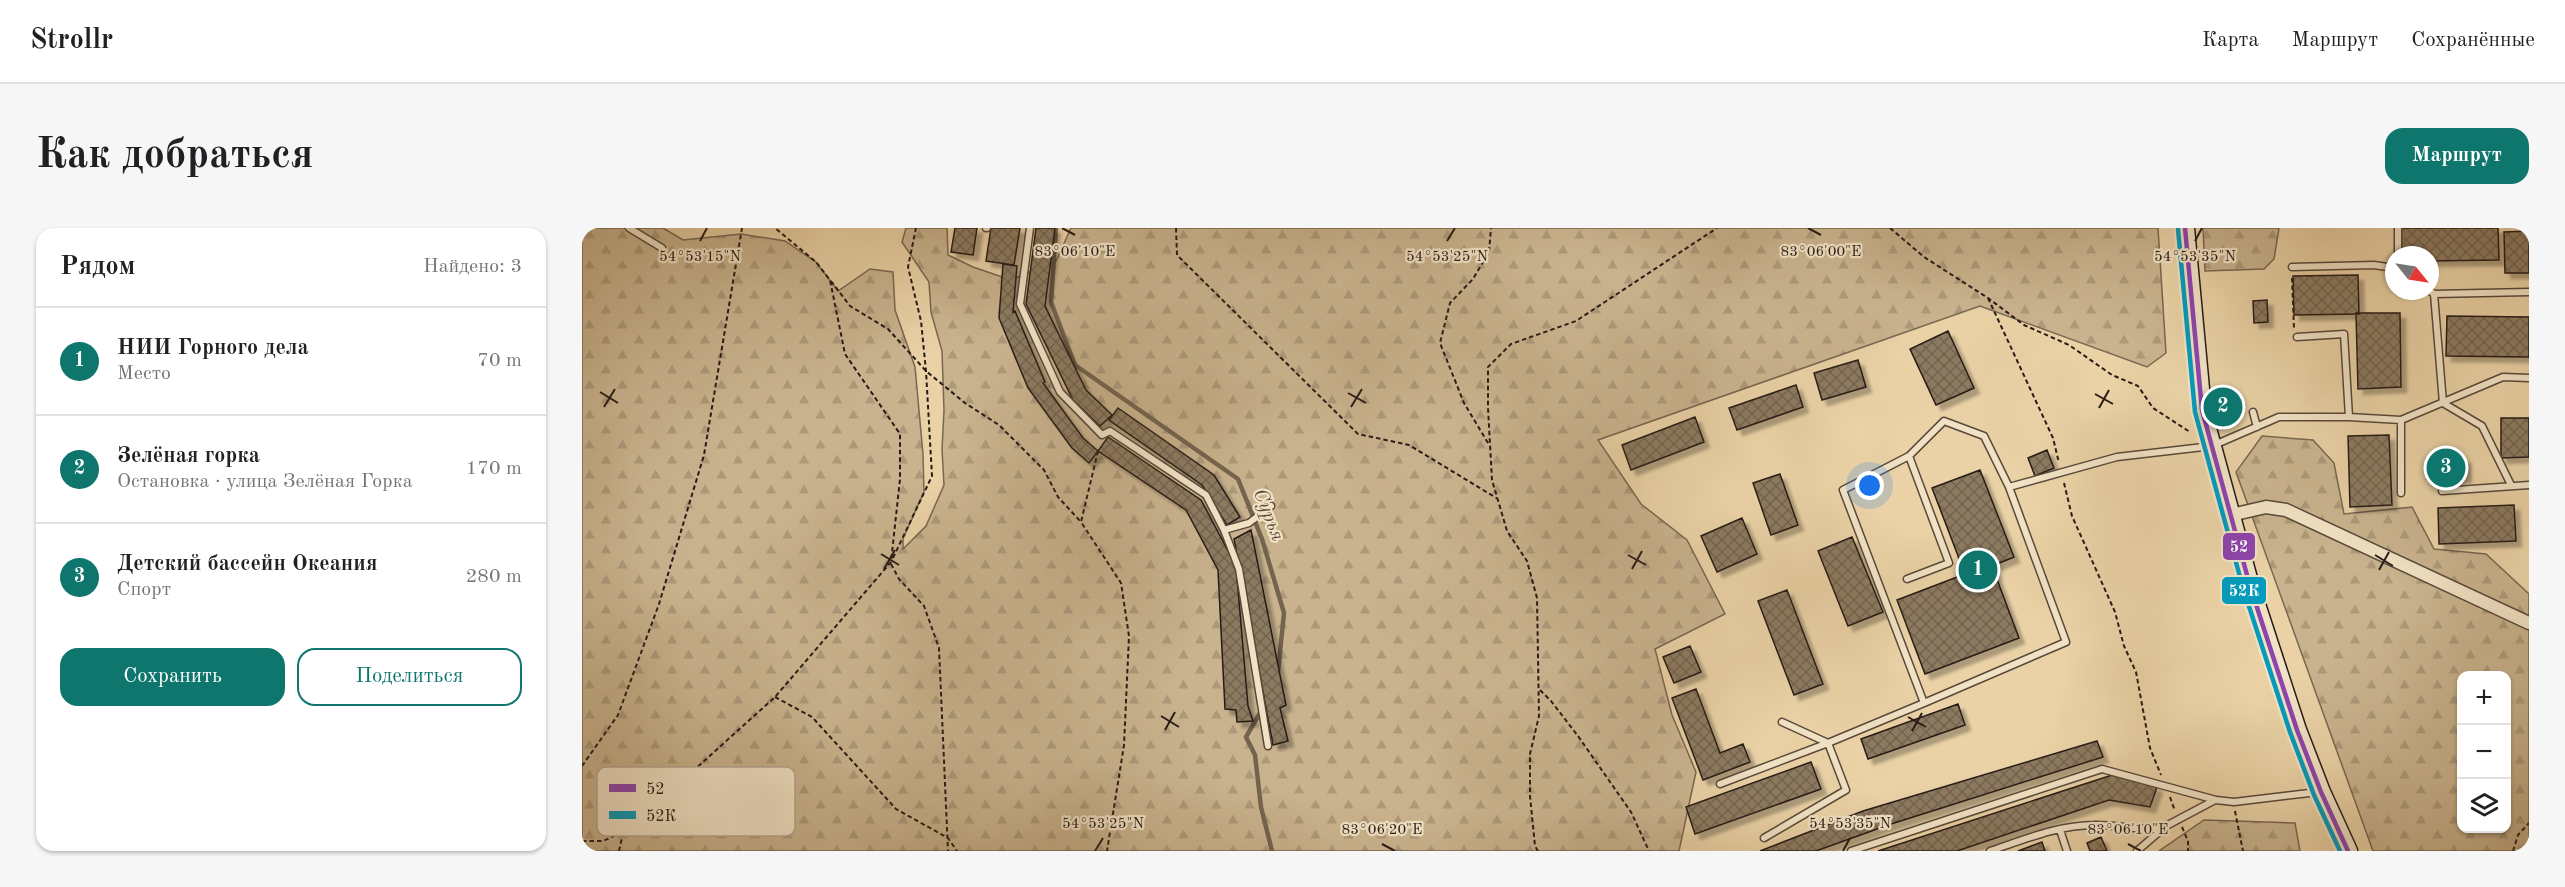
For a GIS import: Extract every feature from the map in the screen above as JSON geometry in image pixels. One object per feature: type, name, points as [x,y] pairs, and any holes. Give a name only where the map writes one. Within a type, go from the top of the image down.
[{"type":"street","points":[[2185,228],[2202,410],[2264,630],[2297,730],[2321,792],[2348,851]]},
{"type":"street","points":[[2231,515],[2266,507],[2286,510],[2529,623]]},
{"type":"lane","points":[[629,228],[662,248]]},
{"type":"lane","points":[[1030,228],[1020,304],[1060,393],[1102,435],[1110,431],[1206,495],[1224,530],[1239,569],[1268,746]]},
{"type":"lane","points":[[2398,228],[2398,246]]},
{"type":"lane","points":[[2292,267],[2385,267]]},
{"type":"lane","points":[[2439,292],[2529,292]]},
{"type":"lane","points":[[2433,300],[2443,403]]},
{"type":"lane","points":[[2297,337],[2344,334],[2349,417]]},
{"type":"lane","points":[[2009,487],[2117,457],[2212,446],[2279,417],[2401,420],[2504,377],[2529,378]]},
{"type":"lane","points":[[2443,403],[2482,426],[2511,485]]},
{"type":"lane","points":[[2253,412],[2257,426]]},
{"type":"lane","points":[[2401,420],[2401,493]]},
{"type":"lane","points":[[1719,784],[1828,743],[1924,703],[2066,642],[2009,487],[1984,436],[1944,421],[1909,456],[1843,490],[1924,703]]},
{"type":"lane","points":[[1907,579],[1949,563],[1909,456]]},
{"type":"lane","points":[[2442,491],[2529,485]]},
{"type":"lane","points":[[1224,530],[1249,523],[1271,506]]},
{"type":"lane","points":[[1764,838],[1846,790],[1828,743],[1782,722]]},
{"type":"lane","points":[[1851,851],[2102,769],[2216,800],[2234,802],[2321,792]]},
{"type":"lane","points":[[2137,851],[2164,828],[2216,800]]},
{"type":"lane","points":[[1990,851],[2061,830],[2093,825],[2147,831],[2164,828]]},
{"type":"lane","points":[[2061,830],[2067,851]]},
{"type":"path","points":[[582,766],[618,715],[659,604],[700,466],[742,228]]},
{"type":"path","points":[[775,228],[816,262],[850,306],[888,329],[927,370],[965,403],[999,425],[1044,470],[1058,497],[1081,522],[1120,583],[1129,636],[1124,745],[1107,851]]},
{"type":"path","points":[[696,767],[775,697],[891,562],[933,476],[927,370],[921,321],[908,267],[916,228]]},
{"type":"path","points":[[1176,228],[1177,255],[1358,434],[1408,446],[1498,499]]},
{"type":"path","points":[[1490,445],[1464,403],[1440,343],[1450,303],[1473,279],[1489,252],[1491,228]]},
{"type":"path","points":[[1538,851],[1535,846],[1532,816],[1530,764],[1539,716],[1537,598],[1527,561],[1507,531],[1492,480],[1488,367],[1511,344],[1576,321],[1717,228]]},
{"type":"path","points":[[1890,228],[1924,257],[1988,298],[2024,325],[2068,345],[2112,375],[2138,387],[2152,408],[2212,446]]},
{"type":"path","points":[[2292,267],[2292,326],[2297,337]]},
{"type":"path","points":[[830,280],[845,354],[900,434],[900,479],[891,562],[899,579],[924,606],[939,648],[948,851]]},
{"type":"path","points":[[1988,298],[2053,438],[2072,516],[2115,612],[2124,646],[2136,672],[2150,748],[2188,841],[2188,851]]},
{"type":"path","points":[[1081,522],[1098,451]]},
{"type":"path","points":[[1540,690],[1578,736],[1632,812],[1649,851]]},
{"type":"path","points":[[775,697],[812,717],[896,809],[948,838],[957,851]]},
{"type":"path","points":[[2234,802],[2243,851]]},
{"type":"path","points":[[2513,851],[2518,835],[2529,823]]},
{"type":"path","points":[[582,841],[603,841],[614,836]]},
{"type":"path","points":[[619,851],[622,836]]},
{"type":"green space","points":[[582,228],[663,228],[683,240],[741,234],[785,241],[816,262],[838,291],[870,269],[893,272],[895,310],[915,367],[923,454],[924,492],[903,539],[903,549],[926,526],[944,485],[942,351],[931,312],[929,282],[902,242],[906,228],[947,228],[948,255],[973,267],[1011,280],[1056,261],[1071,228],[2158,228],[2166,353],[2147,367],[1980,306],[1598,440],[1641,504],[1687,540],[1725,614],[1655,649],[1672,715],[1696,772],[1679,851],[582,851]]},
{"type":"green space","points":[[2203,228],[2279,228],[2274,259],[2264,269],[2205,271]]},
{"type":"green space","points":[[2262,436],[2313,440],[2334,463],[2344,514],[2412,507],[2434,549],[2486,554],[2529,594],[2529,851],[2373,851],[2236,472]]},
{"type":"green space","points":[[2204,820],[2295,823],[2300,851],[2159,851]]},
{"type":"building","points":[[955,228],[977,228],[973,255],[951,252]]},
{"type":"building","points":[[991,228],[1020,228],[1014,265],[986,261]]},
{"type":"building","points":[[1036,228],[1055,228],[1045,306],[1086,390],[1112,415],[1100,426],[1073,400],[1026,304]]},
{"type":"building","points":[[2400,228],[2498,228],[2499,260],[2439,261],[2439,246],[2401,246]]},
{"type":"building","points":[[2529,231],[2529,273],[2505,273],[2504,232]]},
{"type":"building","points":[[1003,264],[1017,266],[1013,312],[1015,311],[1045,382],[1043,383],[1083,438],[1098,451],[1089,463],[1072,448],[1028,388],[999,318]]},
{"type":"building","points":[[2358,275],[2359,314],[2294,315],[2293,276]]},
{"type":"building","points":[[2267,300],[2268,322],[2254,323],[2253,301]]},
{"type":"building","points":[[2356,313],[2400,313],[2401,387],[2358,389]]},
{"type":"building","points":[[2447,316],[2529,317],[2529,357],[2446,356]]},
{"type":"building","points":[[1948,331],[1974,388],[1936,405],[1910,349]]},
{"type":"building","points":[[1858,360],[1866,387],[1822,400],[1814,373]]},
{"type":"building","points":[[1796,385],[1803,407],[1737,430],[1729,408]]},
{"type":"building","points":[[1118,408],[1214,475],[1240,517],[1227,525],[1202,485],[1109,420]]},
{"type":"building","points":[[1695,417],[1704,442],[1631,470],[1622,445]]},
{"type":"building","points":[[2501,418],[2529,418],[2529,457],[2501,458]]},
{"type":"building","points":[[2389,435],[2392,505],[2350,507],[2348,436]]},
{"type":"building","points":[[1108,437],[1201,500],[1236,566],[1248,706],[1253,721],[1237,722],[1236,710],[1225,709],[1218,570],[1186,510],[1098,451]]},
{"type":"building","points":[[2047,450],[2054,468],[2035,476],[2028,458]]},
{"type":"building","points":[[2465,458],[2466,477],[2427,479],[2426,459]]},
{"type":"building","points":[[1980,470],[2014,557],[1992,566],[2019,638],[1925,674],[1897,600],[1965,574],[1932,488]]},
{"type":"building","points":[[1780,474],[1798,525],[1771,535],[1753,483]]},
{"type":"building","points":[[2514,505],[2516,541],[2439,544],[2438,508]]},
{"type":"building","points":[[1742,518],[1757,554],[1717,572],[1701,536]]},
{"type":"building","points":[[1251,530],[1286,705],[1280,708],[1288,741],[1273,745],[1234,539]]},
{"type":"building","points":[[1852,537],[1883,612],[1848,626],[1818,551]]},
{"type":"building","points":[[1787,590],[1823,684],[1794,695],[1758,601]]},
{"type":"building","points":[[1690,646],[1701,672],[1674,683],[1663,657]]},
{"type":"building","points":[[1696,689],[1720,753],[1743,744],[1750,762],[1703,780],[1672,698]]},
{"type":"building","points":[[1958,704],[1965,725],[1868,759],[1861,739]]},
{"type":"building","points":[[2097,741],[2103,757],[1891,824],[1816,851],[1760,851],[1863,811]]},
{"type":"building","points":[[1811,762],[1821,789],[1695,834],[1686,807]]},
{"type":"building","points":[[2112,775],[2157,787],[2150,807],[2109,800],[1957,851],[1878,851]]},
{"type":"building","points":[[2101,837],[2107,851],[2090,851],[2087,843]]},
{"type":"building","points":[[2042,842],[2045,851],[2018,851]]},
{"type":"waterway","name":"Сурья","points":[[1056,228],[1051,302],[1075,365],[1238,479],[1262,539],[1284,613],[1278,672]]},
{"type":"waterway","name":"Сурья","points":[[1268,699],[1246,737],[1255,755],[1261,807],[1272,851]]},
{"type":"transit line","name":"52","points":[[2185,228],[2202,410],[2250,586],[2297,730],[2321,792],[2348,851]]},
{"type":"transit line","name":"52К","points":[[2178,229],[2195,412],[2243,588],[2290,732],[2314,795],[2340,851]]},
{"type":"place","name":"Зелёная горка","points":[[2223,407]]},
{"type":"place","name":"Детский бассейн Океания","points":[[2446,468]]},
{"type":"place","name":"НИИ Горного дела","points":[[1978,570]]}]
